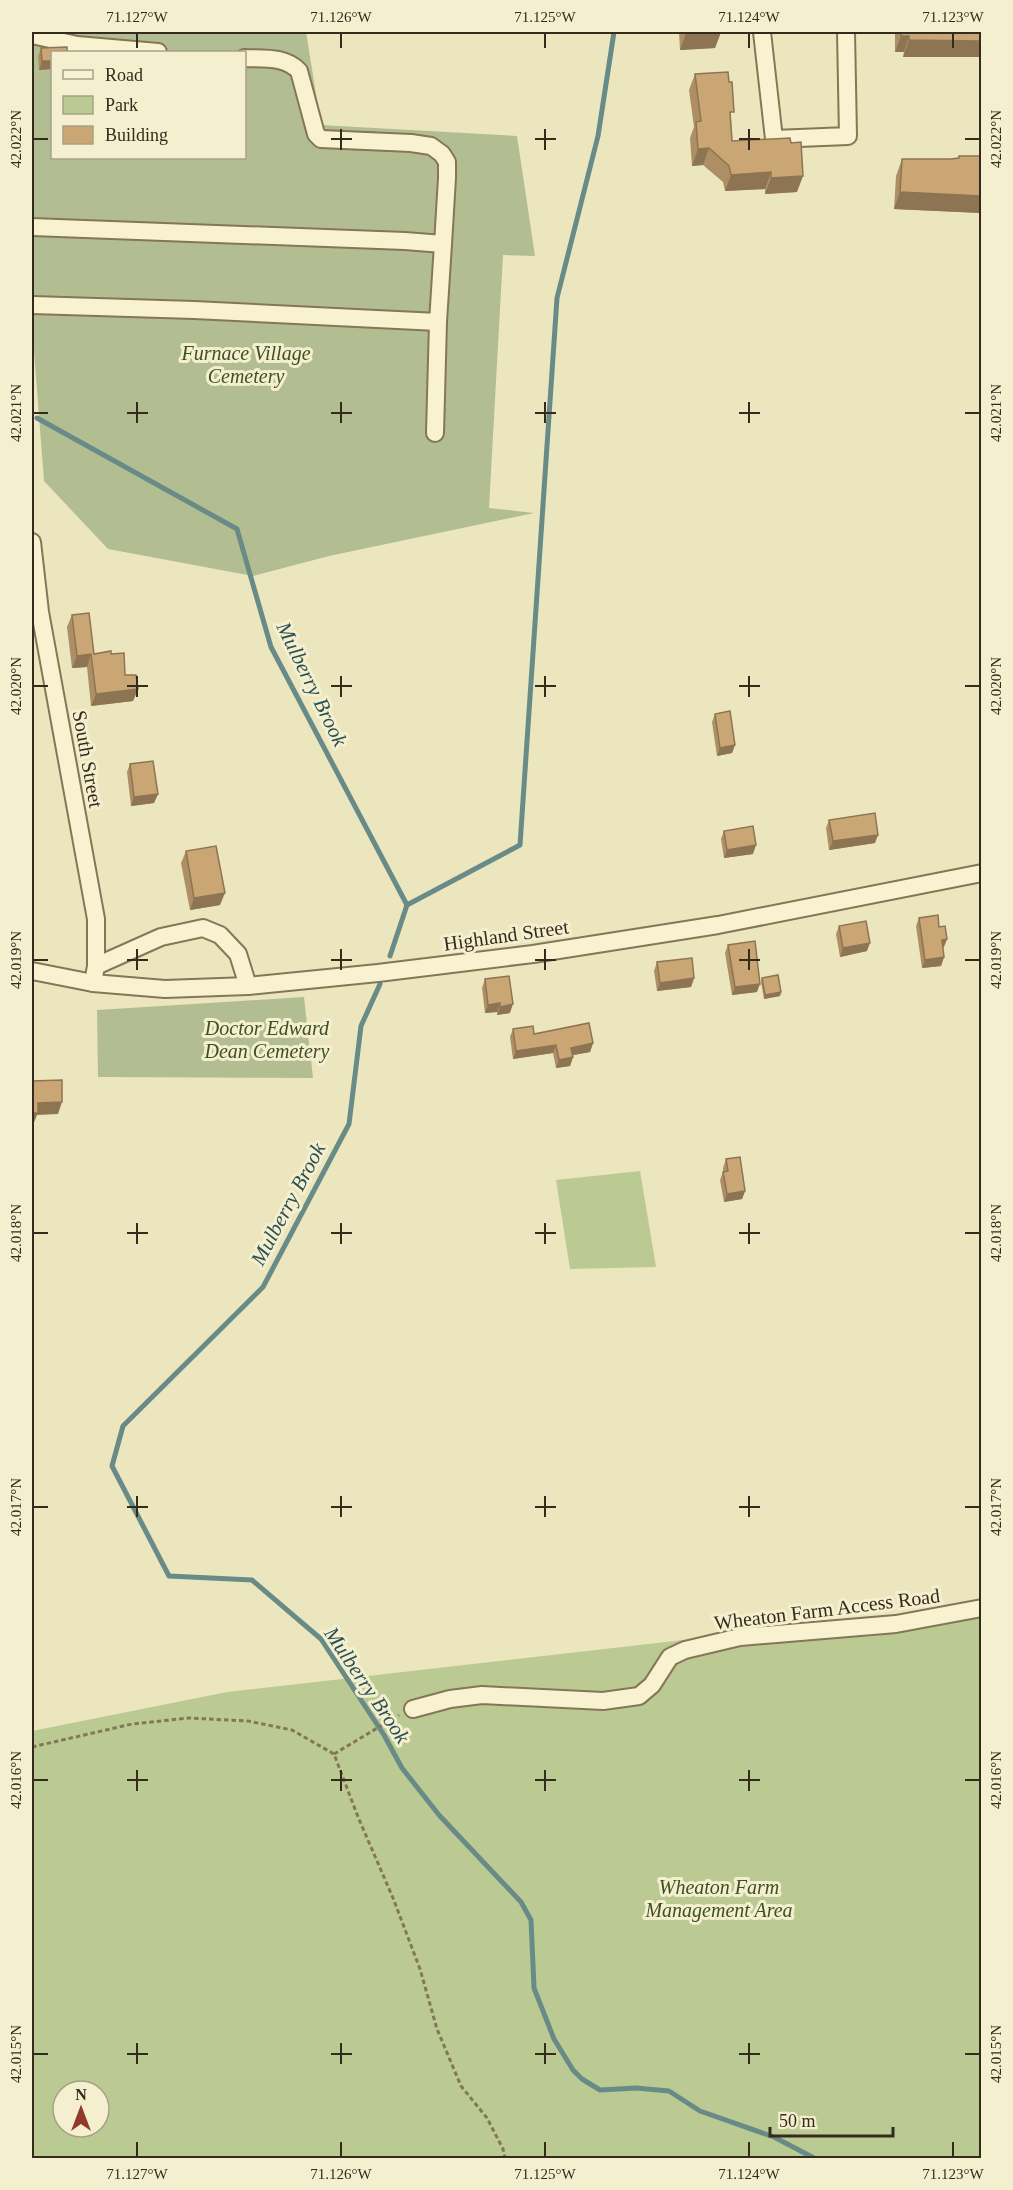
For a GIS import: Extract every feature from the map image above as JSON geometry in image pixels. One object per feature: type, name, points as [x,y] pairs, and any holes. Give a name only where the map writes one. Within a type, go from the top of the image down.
[{"type":"street","points":[[762,32],[774,139],[848,136],[846,32]]},
{"type":"street","points":[[32,35],[77,45],[146,51]]},
{"type":"street","points":[[246,58],[282,60],[292,63],[299,71],[316,134],[321,139],[431,146],[442,154],[447,162],[438,322],[435,433]]},
{"type":"street","points":[[32,227],[443,244]]},
{"type":"street","points":[[32,305],[109,306],[438,322]]},
{"type":"street","name":"South Street","points":[[32,542],[40,612],[96,919],[96,966],[93,984]]},
{"type":"street","name":"Highland Street","points":[[32,971],[93,984],[165,990],[248,986],[378,973],[718,925],[981,873]]},
{"type":"street","points":[[96,966],[161,937],[203,928],[220,935],[238,954],[248,986]]},
{"type":"street","name":"Wheaton Farm Access Road","points":[[413,1709],[482,1695],[603,1701],[639,1696],[652,1685],[670,1657],[685,1650],[740,1637],[896,1624],[981,1608]]},
{"type":"path","points":[[32,1747],[132,1724],[189,1718],[249,1721],[292,1730],[334,1754],[397,1908],[420,1969],[437,2029],[461,2086],[487,2118],[503,2149],[505,2158]]},
{"type":"path","points":[[334,1754],[387,1720]]},
{"type":"green space","name":"Furnace Village Cemetery","points":[[32,32],[306,32],[321,125],[517,136],[535,256],[503,255],[489,508],[534,513],[329,556],[253,576],[108,549],[44,481],[32,325]]},
{"type":"green space","name":"Doctor Edward Dean Cemetery","points":[[304,997],[313,1078],[98,1077],[97,1010]]},
{"type":"green space","points":[[640,1171],[656,1267],[570,1269],[556,1180]]},
{"type":"green space","name":"Wheaton Farm Management Area","points":[[981,1606],[981,2158],[32,2158],[32,1731],[227,1692]]},
{"type":"building","points":[[686,32],[721,32],[686,34]]},
{"type":"building","points":[[901,32],[981,32],[981,41],[909,40],[909,36],[901,36]]},
{"type":"building","points":[[67,47],[67,51],[51,51],[51,61],[42,61],[41,48]]},
{"type":"building","points":[[728,72],[729,82],[732,82],[734,112],[730,112],[732,141],[790,138],[791,143],[801,142],[803,176],[771,178],[771,172],[731,175],[729,166],[709,148],[698,149],[696,122],[701,121],[695,74]]},
{"type":"building","points":[[959,156],[981,156],[981,196],[900,192],[902,159],[951,159],[959,158]]},
{"type":"building","points":[[89,613],[94,654],[111,651],[111,654],[124,653],[125,675],[136,675],[138,689],[96,694],[91,654],[77,656],[72,615]]},
{"type":"building","points":[[730,711],[735,745],[720,748],[715,714]]},
{"type":"building","points":[[153,761],[158,794],[134,797],[130,764]]},
{"type":"building","points":[[875,813],[878,835],[833,841],[829,820]]},
{"type":"building","points":[[753,826],[756,845],[727,850],[724,831]]},
{"type":"building","points":[[216,846],[225,893],[194,898],[186,851]]},
{"type":"building","points":[[938,915],[939,927],[945,926],[947,939],[942,940],[944,957],[925,960],[919,918]]},
{"type":"building","points":[[866,921],[870,943],[843,948],[839,926]]},
{"type":"building","points":[[755,941],[760,984],[735,987],[728,945]]},
{"type":"building","points":[[692,958],[694,978],[660,983],[657,962]]},
{"type":"building","points":[[778,975],[781,992],[765,995],[762,978]]},
{"type":"building","points":[[509,976],[513,1004],[500,1007],[500,1003],[488,1005],[485,979]]},
{"type":"building","points":[[589,1023],[593,1043],[571,1048],[573,1057],[559,1060],[556,1045],[516,1051],[513,1029],[533,1026],[534,1034]]},
{"type":"building","points":[[62,1080],[62,1102],[38,1103],[38,1113],[32,1113],[32,1081]]},
{"type":"building","points":[[740,1157],[745,1191],[727,1194],[723,1172],[728,1171],[726,1159]]},
{"type":"waterway","points":[[407,905],[520,845],[557,298],[598,136],[614,32]]},
{"type":"waterway","name":"Mulberry Brook","points":[[37,418],[237,529],[271,647],[407,905],[390,956]]},
{"type":"waterway","name":"Mulberry Brook","points":[[380,984],[361,1026],[349,1124],[263,1287],[123,1426],[112,1466],[169,1576],[252,1580],[321,1639],[384,1735],[402,1768],[439,1815],[521,1902],[531,1920],[534,1988],[554,2039],[573,2070],[582,2079],[600,2090],[636,2088],[669,2091],[700,2111],[774,2137],[814,2158]]}]
